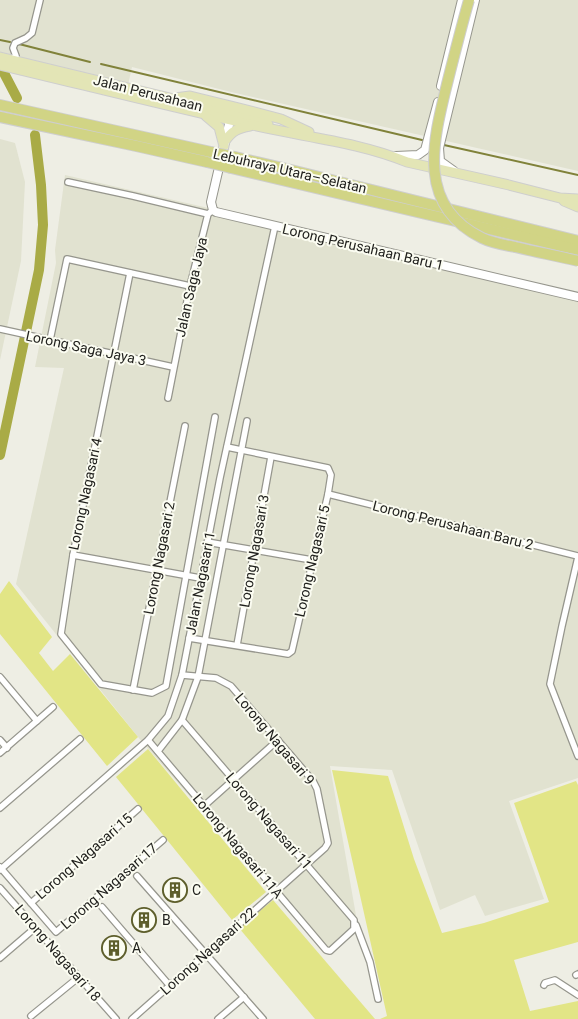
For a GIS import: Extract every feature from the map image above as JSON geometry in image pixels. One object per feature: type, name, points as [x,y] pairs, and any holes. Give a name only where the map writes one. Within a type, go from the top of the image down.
[{"type":"highway","points":[[469,0],[434,141],[433,168],[440,194],[457,220],[480,237],[506,245],[578,261]]},
{"type":"highway","name":"Lebuhraya Utara–Selatan","points":[[0,105],[209,157],[231,168],[578,250]]},
{"type":"highway","name":"Lebuhraya Utara–Selatan","points":[[0,117],[136,146],[209,157],[234,158],[283,168],[578,241]]},
{"type":"main road","name":"Jalan Perusahaan","points":[[0,57],[171,99],[190,96],[234,114],[253,125],[323,138],[392,156],[407,162],[560,198],[578,200]]},
{"type":"main road","name":"Jalan Perusahaan","points":[[0,65],[202,113],[234,114],[256,119],[294,133]]},
{"type":"main road","points":[[202,113],[219,127],[225,144]]},
{"type":"main road","points":[[234,114],[286,121],[323,138]]},
{"type":"main road","points":[[225,144],[230,134],[236,129],[253,125]]},
{"type":"main road","name":"Jalan Perusahaan","points":[[560,198],[578,207]]},
{"type":"street","points":[[10,60],[16,56],[13,48],[15,43],[32,33],[40,0]]},
{"type":"street","points":[[392,156],[422,154],[427,147],[462,0]]},
{"type":"street","points":[[458,174],[440,162],[439,148],[475,0]]},
{"type":"street","points":[[68,182],[210,212],[225,144],[234,114]]},
{"type":"street","name":"Lorong Perusahaan Baru 1","points":[[210,212],[578,297]]},
{"type":"street","name":"Jalan Saga Jaya","points":[[168,398],[190,286],[210,212]]},
{"type":"street","name":"Jalan Nagasari 1","points":[[0,869],[148,740],[168,716],[182,676],[207,542],[275,226]]},
{"type":"street","points":[[50,340],[67,259],[190,286]]},
{"type":"street","name":"Lorong Nagasari 4","points":[[130,273],[73,555],[61,634],[102,684],[134,690]]},
{"type":"street","name":"Lorong Saga Jaya 3","points":[[0,329],[173,367]]},
{"type":"street","points":[[134,690],[152,693],[166,686],[215,417]]},
{"type":"street","name":"Jalan Nagasari 1","points":[[158,751],[182,720],[198,677],[247,421]]},
{"type":"street","name":"Lorong Nagasari 2","points":[[134,690],[186,426]]},
{"type":"street","points":[[227,447],[271,457]]},
{"type":"street","name":"Lorong Nagasari 5","points":[[237,645],[288,654],[292,651],[328,494],[331,475],[328,468],[271,457]]},
{"type":"street","name":"Lorong Nagasari 3","points":[[237,645],[271,457]]},
{"type":"street","name":"Lorong Perusahaan Baru 2","points":[[328,494],[578,556]]},
{"type":"street","points":[[207,542],[312,560]]},
{"type":"street","points":[[73,555],[200,578]]},
{"type":"street","points":[[578,556],[550,684],[578,756]]},
{"type":"street","points":[[189,638],[237,645]]},
{"type":"street","name":"Lorong Nagasari 9","points":[[182,676],[216,678],[231,686],[313,781],[317,789],[328,843]]},
{"type":"street","points":[[0,677],[37,721]]},
{"type":"street","points":[[0,753],[53,707]]},
{"type":"street","name":"Lorong Nagasari 11","points":[[182,720],[347,910],[355,923],[370,962],[378,998]]},
{"type":"street","points":[[0,808],[80,739]]},
{"type":"street","points":[[0,740],[7,748]]},
{"type":"street","name":"Lorong Nagasari 11A","points":[[148,740],[326,950],[330,951],[354,929],[355,923]]},
{"type":"street","points":[[204,806],[278,740]]},
{"type":"street","name":"Lorong Nagasari 15","points":[[30,903],[138,809]]},
{"type":"street","name":"Lorong Nagasari 17","points":[[30,903],[56,932],[162,840]]},
{"type":"street","name":"Lorong Nagasari 22","points":[[132,1019],[307,864],[328,843]]},
{"type":"street","points":[[0,869],[30,903]]},
{"type":"street","points":[[137,876],[263,1019]]},
{"type":"street","name":"Lorong Nagasari 18","points":[[0,888],[116,1019]]},
{"type":"street","points":[[102,906],[170,986]]},
{"type":"street","points":[[0,958],[36,928]]},
{"type":"street","points":[[32,1016],[79,977]]},
{"type":"street","points":[[544,986],[545,983],[555,980],[578,995]]},
{"type":"street","points":[[218,1019],[244,997]]},
{"type":"shaded area","points":[[0,0],[578,0],[578,171],[231,92],[132,67],[128,85],[0,53]]},
{"type":"shaded area","points":[[0,139],[15,143],[25,182],[21,261],[0,360]]},
{"type":"shaded area","points":[[65,175],[578,293],[578,778],[509,801],[544,899],[485,916],[475,895],[440,910],[392,770],[330,766],[358,927],[328,955],[138,737],[16,584],[64,368],[35,367],[56,263],[55,250]]},
{"type":"green space","points":[[9,581],[52,637],[39,653],[53,671],[70,654],[138,737],[107,766],[0,634],[0,594]]},
{"type":"green space","points":[[148,749],[266,892],[232,920],[116,777]]},
{"type":"green space","points":[[332,770],[388,776],[414,859],[442,933],[484,923],[549,902],[514,803],[576,781],[578,785],[578,942],[514,960],[530,1011],[578,1001],[578,1019],[380,1019],[387,1016]]},
{"type":"green space","points":[[273,900],[375,1019],[315,1019],[239,928]]},
{"type":"waterway","points":[[0,40],[10,42]]},
{"type":"waterway","points":[[19,44],[90,62]]},
{"type":"waterway","points":[[101,64],[422,140]]},
{"type":"waterway","points":[[4,73],[17,98]]},
{"type":"waterway","points":[[0,455],[39,270],[43,225],[41,185],[35,135]]},
{"type":"waterway","points":[[444,145],[578,175]]},
{"type":"place","name":"C","points":[[175,890]]},
{"type":"place","name":"B","points":[[144,920]]},
{"type":"place","name":"A","points":[[114,948]]}]
